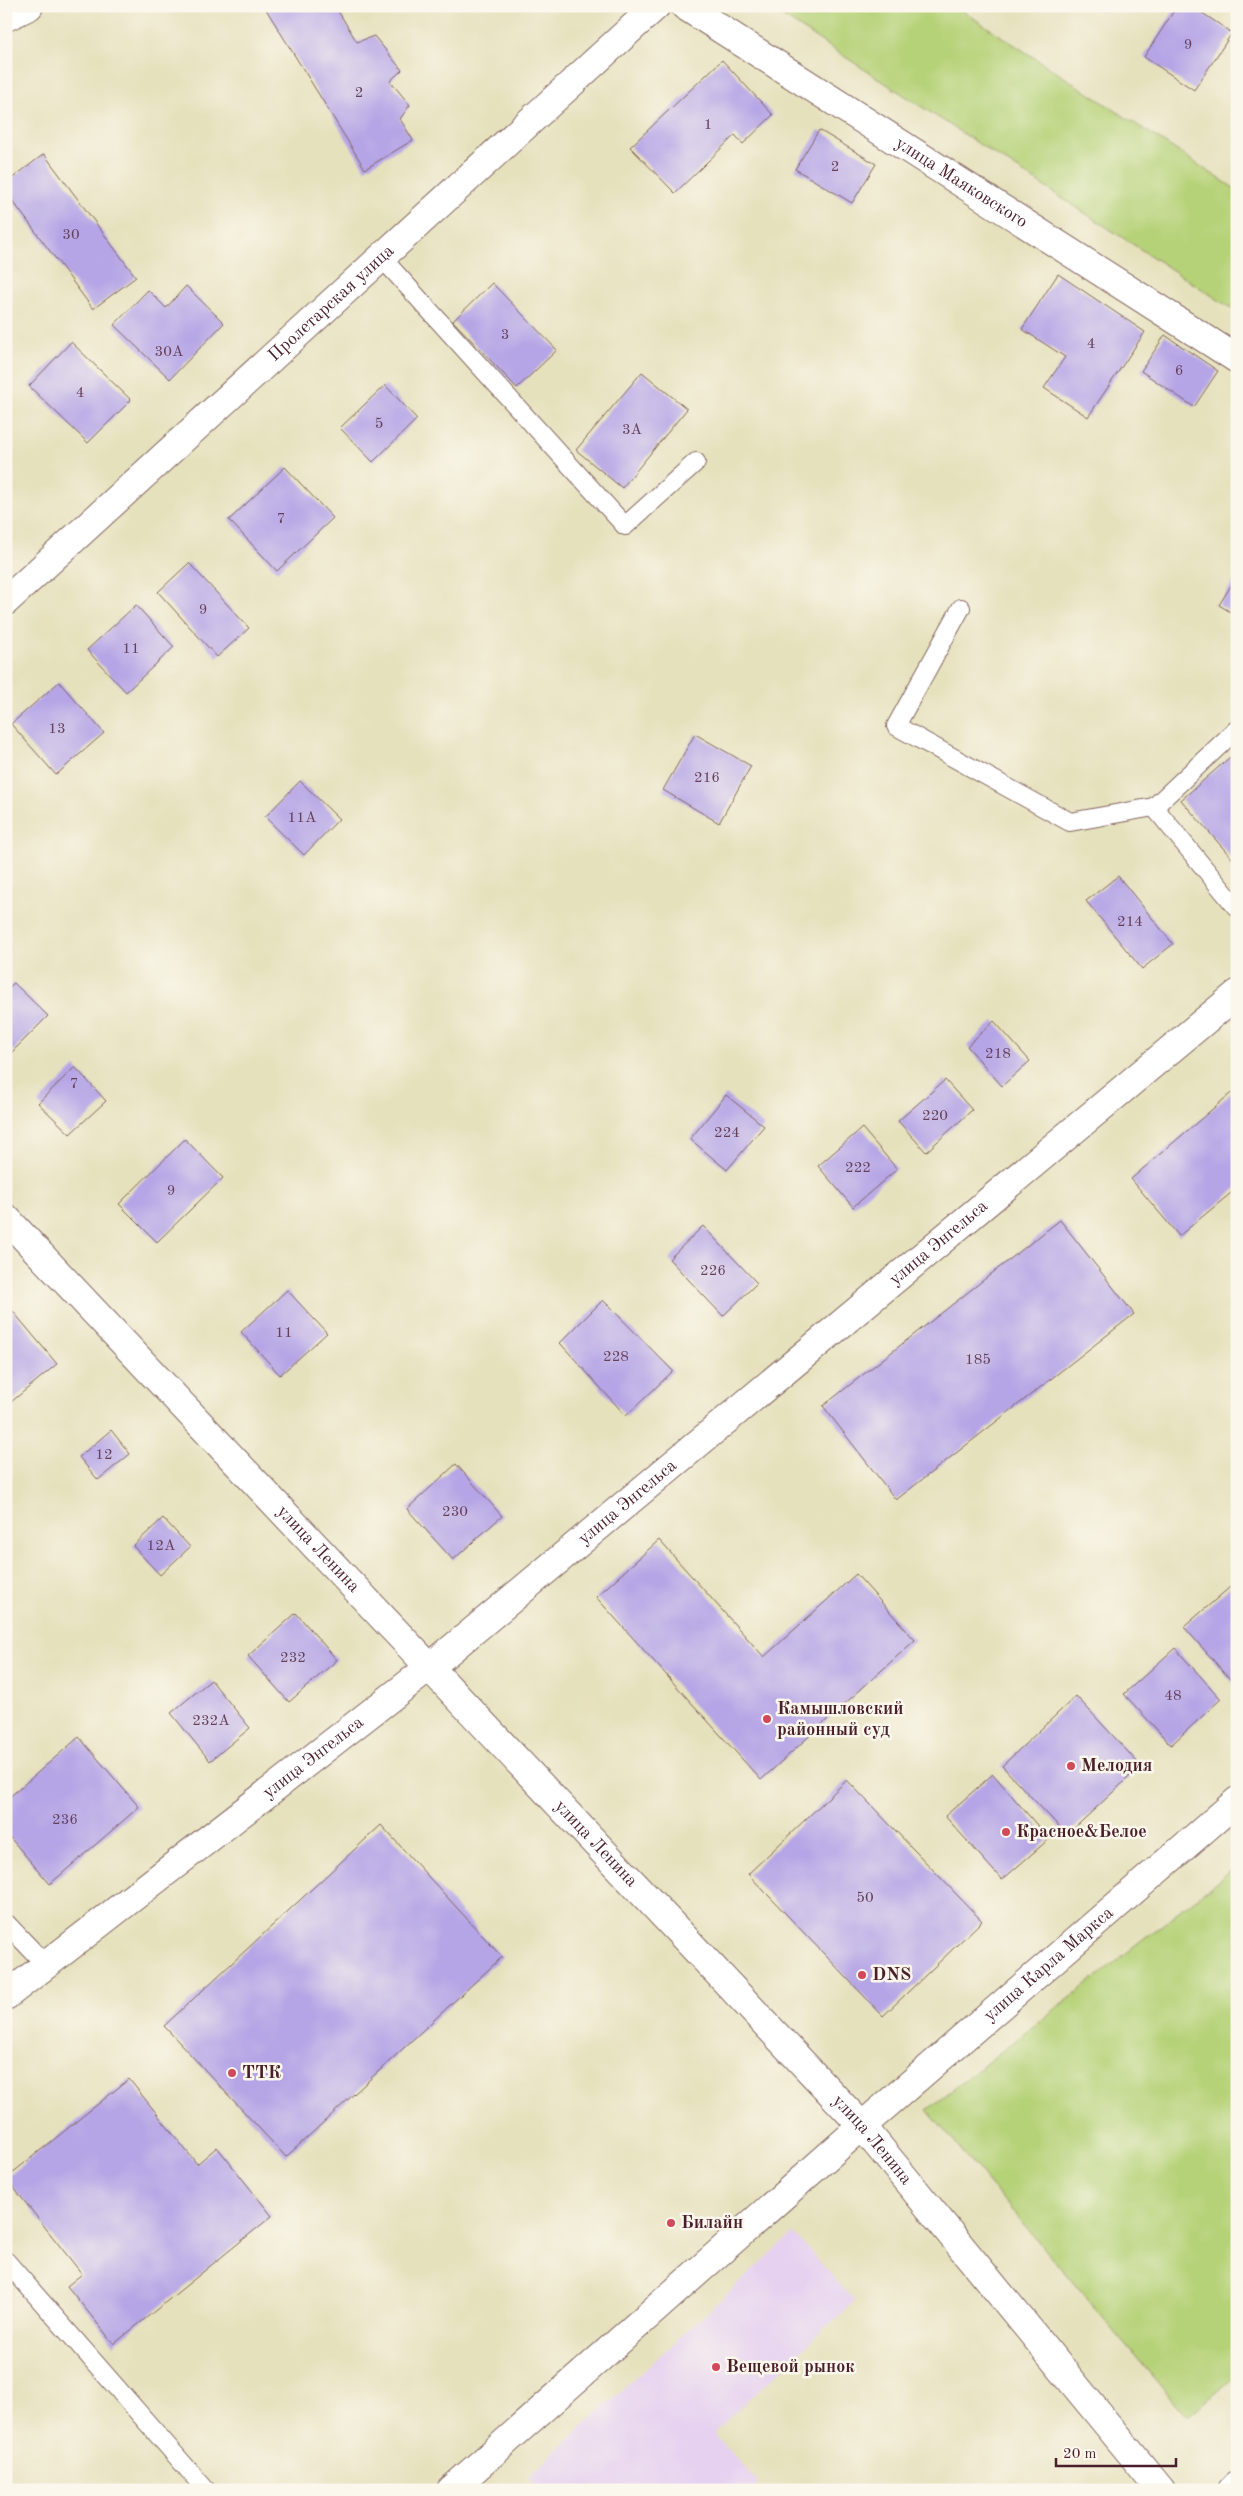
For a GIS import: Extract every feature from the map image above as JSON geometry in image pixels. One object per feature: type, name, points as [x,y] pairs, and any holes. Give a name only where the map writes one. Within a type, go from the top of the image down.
[{"type":"main road","points":[[6,17],[29,6]]},
{"type":"main road","name":"Пролетарская улица","points":[[6,601],[656,6]]},
{"type":"main road","name":"улица Маяковского","points":[[685,6],[1237,359]]},
{"type":"main road","name":"улица Энгельса","points":[[6,1996],[430,1666],[1237,994]]},
{"type":"main road","name":"улица Ленина","points":[[6,1218],[862,2126],[1161,2490]]},
{"type":"main road","name":"улица Карла Маркса","points":[[451,2490],[862,2126],[1237,1801]]},
{"type":"main road","points":[[1232,2490],[1237,2485]]},
{"type":"lane","points":[[381,258],[625,526],[696,462]]},
{"type":"lane","points":[[961,608],[896,726],[1070,822],[1154,807],[1237,729]]},
{"type":"lane","points":[[1154,807],[1237,908]]},
{"type":"lane","points":[[6,1922],[46,1965]]},
{"type":"lane","points":[[6,2261],[206,2490]]},
{"type":"shaded area","name":"Вещевой рынок","points":[[793,2233],[855,2301],[713,2433],[759,2483],[753,2490],[539,2490],[528,2477]]},
{"type":"green space","points":[[767,6],[955,6],[1237,190],[1237,312]]},
{"type":"green space","points":[[1237,1866],[1237,2374],[1187,2417],[927,2110]]},
{"type":"building","points":[[264,6],[335,6],[357,42],[374,36],[402,70],[390,81],[410,105],[400,119],[413,140],[365,169]]},
{"type":"building","points":[[1093,6],[1104,6],[1101,12]]},
{"type":"building","points":[[1177,6],[1192,6],[1232,33],[1194,90],[1144,57]]},
{"type":"building","points":[[722,60],[773,115],[743,144],[735,135],[675,193],[630,147]]},
{"type":"building","points":[[819,130],[876,164],[852,203],[795,169]]},
{"type":"building","points":[[44,154],[136,277],[93,309],[6,192],[6,183]]},
{"type":"building","points":[[1058,274],[1145,332],[1088,417],[1044,388],[1065,357],[1022,329]]},
{"type":"building","points":[[492,283],[557,350],[517,388],[453,321]]},
{"type":"building","points":[[186,286],[224,323],[170,379],[114,325],[148,290],[166,308]]},
{"type":"building","points":[[1165,335],[1218,371],[1194,407],[1141,371]]},
{"type":"building","points":[[71,342],[131,400],[88,443],[29,386]]},
{"type":"building","points":[[642,372],[687,409],[622,488],[576,450]]},
{"type":"building","points":[[385,385],[417,419],[373,462],[340,428]]},
{"type":"building","points":[[285,467],[333,518],[277,571],[229,520]]},
{"type":"building","points":[[189,563],[249,628],[217,657],[158,592]]},
{"type":"building","points":[[1237,576],[1237,616],[1219,605]]},
{"type":"building","points":[[136,605],[174,647],[126,692],[87,650]]},
{"type":"building","points":[[59,682],[104,733],[56,775],[11,724]]},
{"type":"building","points":[[695,734],[751,766],[719,823],[663,790]]},
{"type":"building","points":[[1237,751],[1237,864],[1181,800]]},
{"type":"building","points":[[300,781],[339,819],[304,855],[265,817]]},
{"type":"building","points":[[1118,876],[1173,944],[1142,969],[1086,901]]},
{"type":"building","points":[[14,983],[48,1016],[7,1057],[6,990]]},
{"type":"building","points":[[994,1021],[1030,1061],[1002,1086],[967,1046]]},
{"type":"building","points":[[75,1067],[106,1101],[70,1134],[38,1103]]},
{"type":"building","points":[[945,1080],[972,1110],[926,1152],[898,1121]]},
{"type":"building","points":[[1237,1088],[1237,1188],[1179,1236],[1131,1179]]},
{"type":"building","points":[[726,1095],[764,1126],[727,1170],[690,1139]]},
{"type":"building","points":[[862,1128],[897,1169],[853,1207],[818,1166]]},
{"type":"building","points":[[185,1139],[223,1178],[157,1242],[119,1204]]},
{"type":"building","points":[[1060,1220],[1134,1314],[896,1500],[823,1406]]},
{"type":"building","points":[[703,1226],[757,1283],[723,1316],[669,1259]]},
{"type":"building","points":[[287,1290],[327,1333],[280,1375],[241,1332]]},
{"type":"building","points":[[603,1300],[673,1371],[626,1416],[560,1343]]},
{"type":"building","points":[[6,1303],[57,1364],[11,1402],[6,1396]]},
{"type":"building","points":[[111,1430],[130,1454],[98,1480],[79,1457]]},
{"type":"building","points":[[456,1464],[502,1516],[453,1560],[407,1509]]},
{"type":"building","points":[[163,1518],[190,1547],[160,1575],[133,1546]]},
{"type":"building","name":"Камышловский районный суд","points":[[659,1540],[764,1657],[856,1574],[915,1640],[761,1780],[596,1597]]},
{"type":"building","points":[[1237,1581],[1237,1687],[1184,1627]]},
{"type":"building","points":[[296,1613],[337,1660],[289,1702],[248,1656]]},
{"type":"building","points":[[1175,1648],[1221,1699],[1171,1745],[1124,1694]]},
{"type":"building","points":[[211,1680],[250,1728],[210,1761],[171,1713]]},
{"type":"building","name":"Мелодия","points":[[1076,1696],[1141,1766],[1067,1835],[1002,1766]]},
{"type":"building","points":[[79,1737],[139,1807],[50,1884],[6,1833],[6,1800]]},
{"type":"building","points":[[993,1774],[1049,1839],[1002,1880],[945,1816]]},
{"type":"building","points":[[847,1780],[982,1921],[883,2016],[748,1874]]},
{"type":"building","points":[[381,1825],[502,1957],[286,2157],[164,2026]]},
{"type":"building","points":[[129,2079],[197,2164],[217,2147],[272,2216],[114,2344],[67,2286],[82,2274],[6,2178]]},
{"type":"place","name":"Камышловский районный суд","points":[[767,1719]]},
{"type":"place","name":"Мелодия","points":[[1071,1766]]},
{"type":"place","name":"Красное&Белое","points":[[1006,1832]]},
{"type":"place","name":"DNS","points":[[862,1975]]},
{"type":"place","name":"ТТК","points":[[232,2073]]},
{"type":"place","name":"Билайн","points":[[671,2223]]},
{"type":"place","name":"Вещевой рынок","points":[[716,2367]]}]
